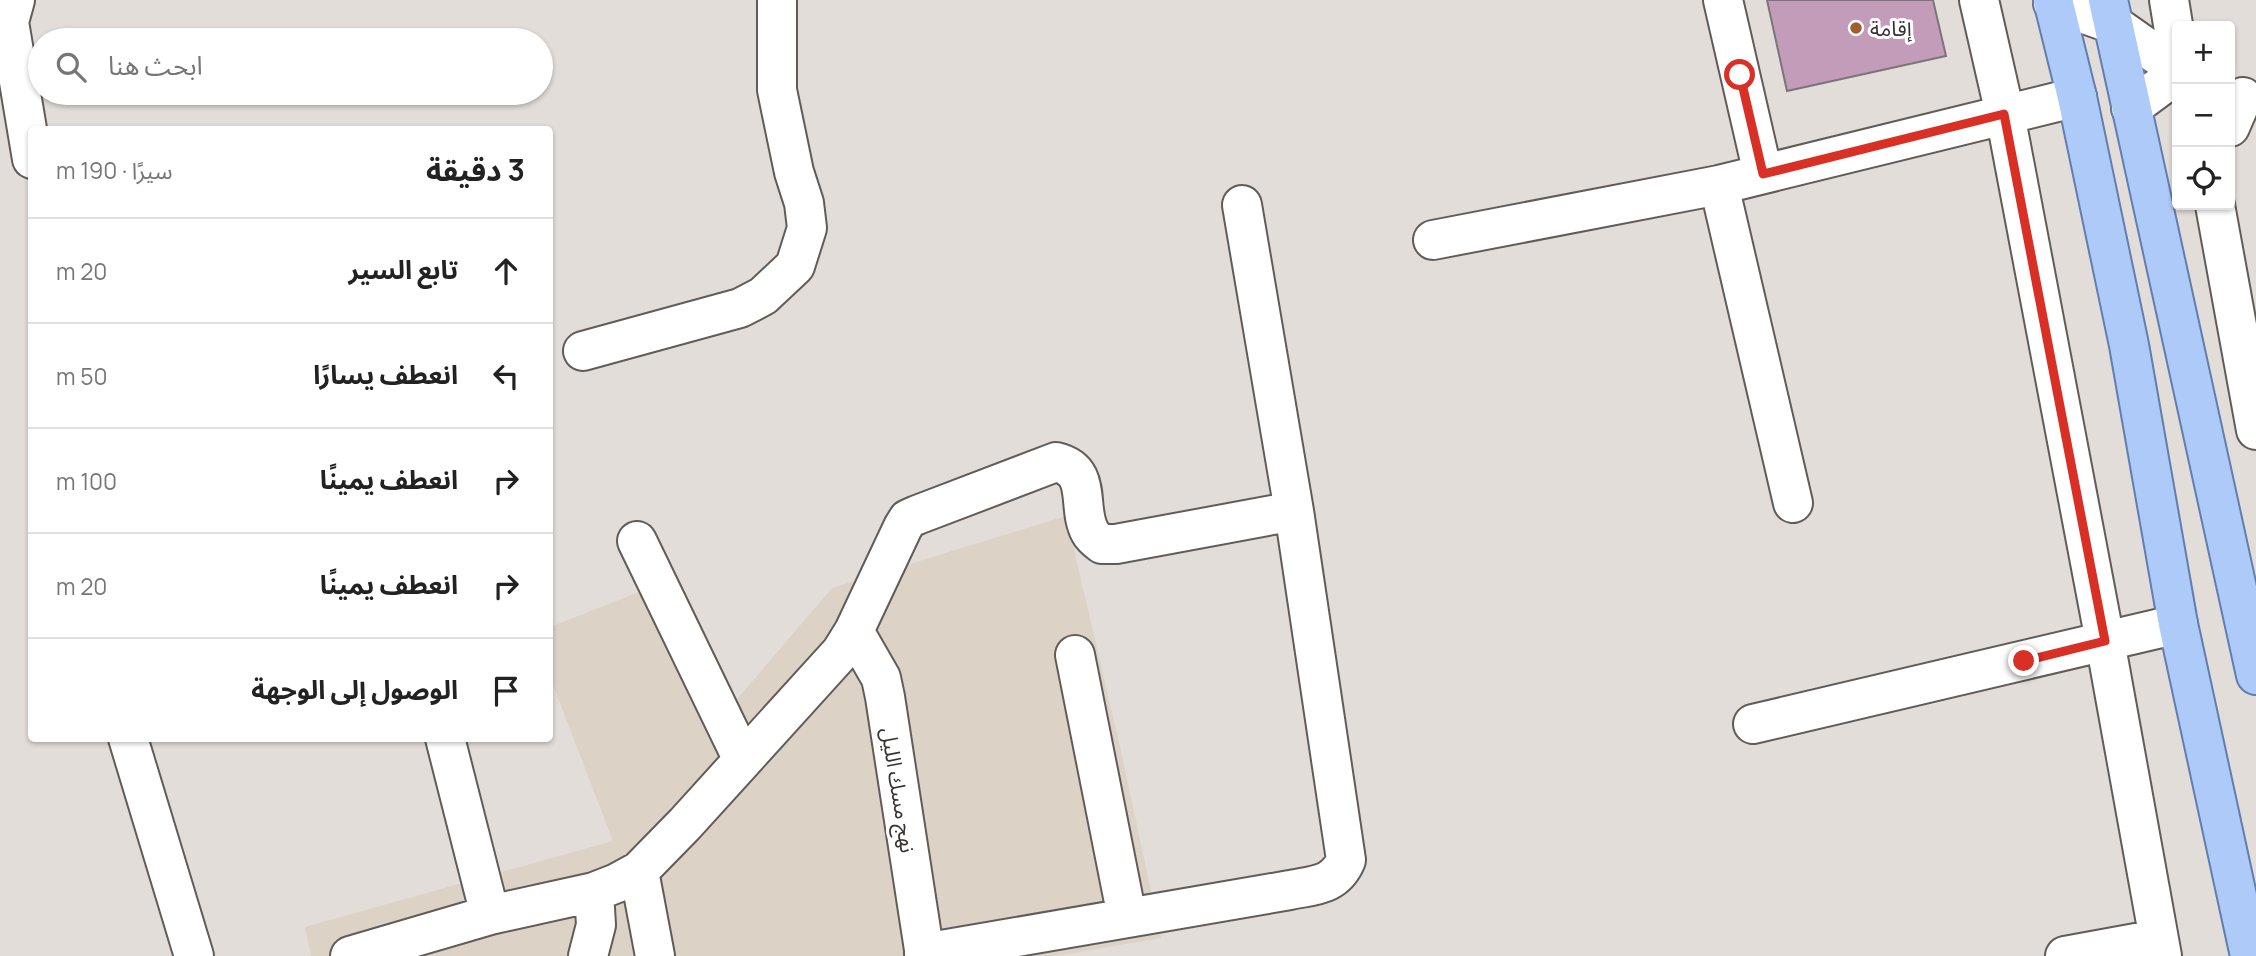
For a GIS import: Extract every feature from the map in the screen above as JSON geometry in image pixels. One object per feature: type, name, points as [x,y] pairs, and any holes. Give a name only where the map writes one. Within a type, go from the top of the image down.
[{"type":"main road","points":[[2053,1],[2077,97],[2129,345],[2178,624],[2250,956]]},
{"type":"main road","points":[[2111,12],[2256,675]]},
{"type":"street","points":[[15,0],[9,22],[28,135]]},
{"type":"street","points":[[583,351],[740,308],[763,296],[795,266],[807,228],[804,203],[794,172],[777,90],[777,0]]},
{"type":"street","points":[[1723,0],[1763,174]]},
{"type":"street","points":[[1979,0],[2004,114],[2105,641],[2160,947],[2066,956]]},
{"type":"street","points":[[2169,0],[2172,21]]},
{"type":"street","points":[[2053,1],[2111,12],[2172,67]]},
{"type":"street","points":[[2132,107],[2172,75]]},
{"type":"street","points":[[1433,240],[1719,185],[2077,97]]},
{"type":"street","points":[[1719,185],[1793,503]]},
{"type":"street","points":[[925,954],[1328,882],[1341,872],[1346,860],[1294,511],[1242,205]]},
{"type":"street","points":[[2216,210],[2256,430]]},
{"type":"street","points":[[350,956],[490,915],[594,892],[639,871],[829,666],[854,631],[908,519],[1056,462],[1069,465],[1078,475],[1090,532],[1102,544],[1116,544],[1294,511]]},
{"type":"street","points":[[637,541],[743,760]]},
{"type":"street","points":[[1753,724],[2178,624]]},
{"type":"street","name":"نهج مسك الليل","points":[[854,631],[881,678],[925,954]]},
{"type":"street","points":[[1075,655],[1128,918]]},
{"type":"street","points":[[129,742],[194,956]]},
{"type":"street","points":[[445,742],[490,915]]},
{"type":"street","points":[[639,871],[655,956]]},
{"type":"street","points":[[588,956],[596,925],[594,892]]},
{"type":"shaded area","points":[[1066,516],[1161,938],[1055,956],[311,956],[305,927],[613,841],[553,685],[553,626],[675,578],[727,711],[832,588]]},
{"type":"building","name":"إقامة","points":[[1767,0],[1933,0],[1946,56],[1787,91]]},
{"type":"place","name":"إقامة","points":[[1856,28]]},
{"type":"route","points":[[1740,75],[1763,174],[2004,114],[2105,641],[2024,661]]}]
